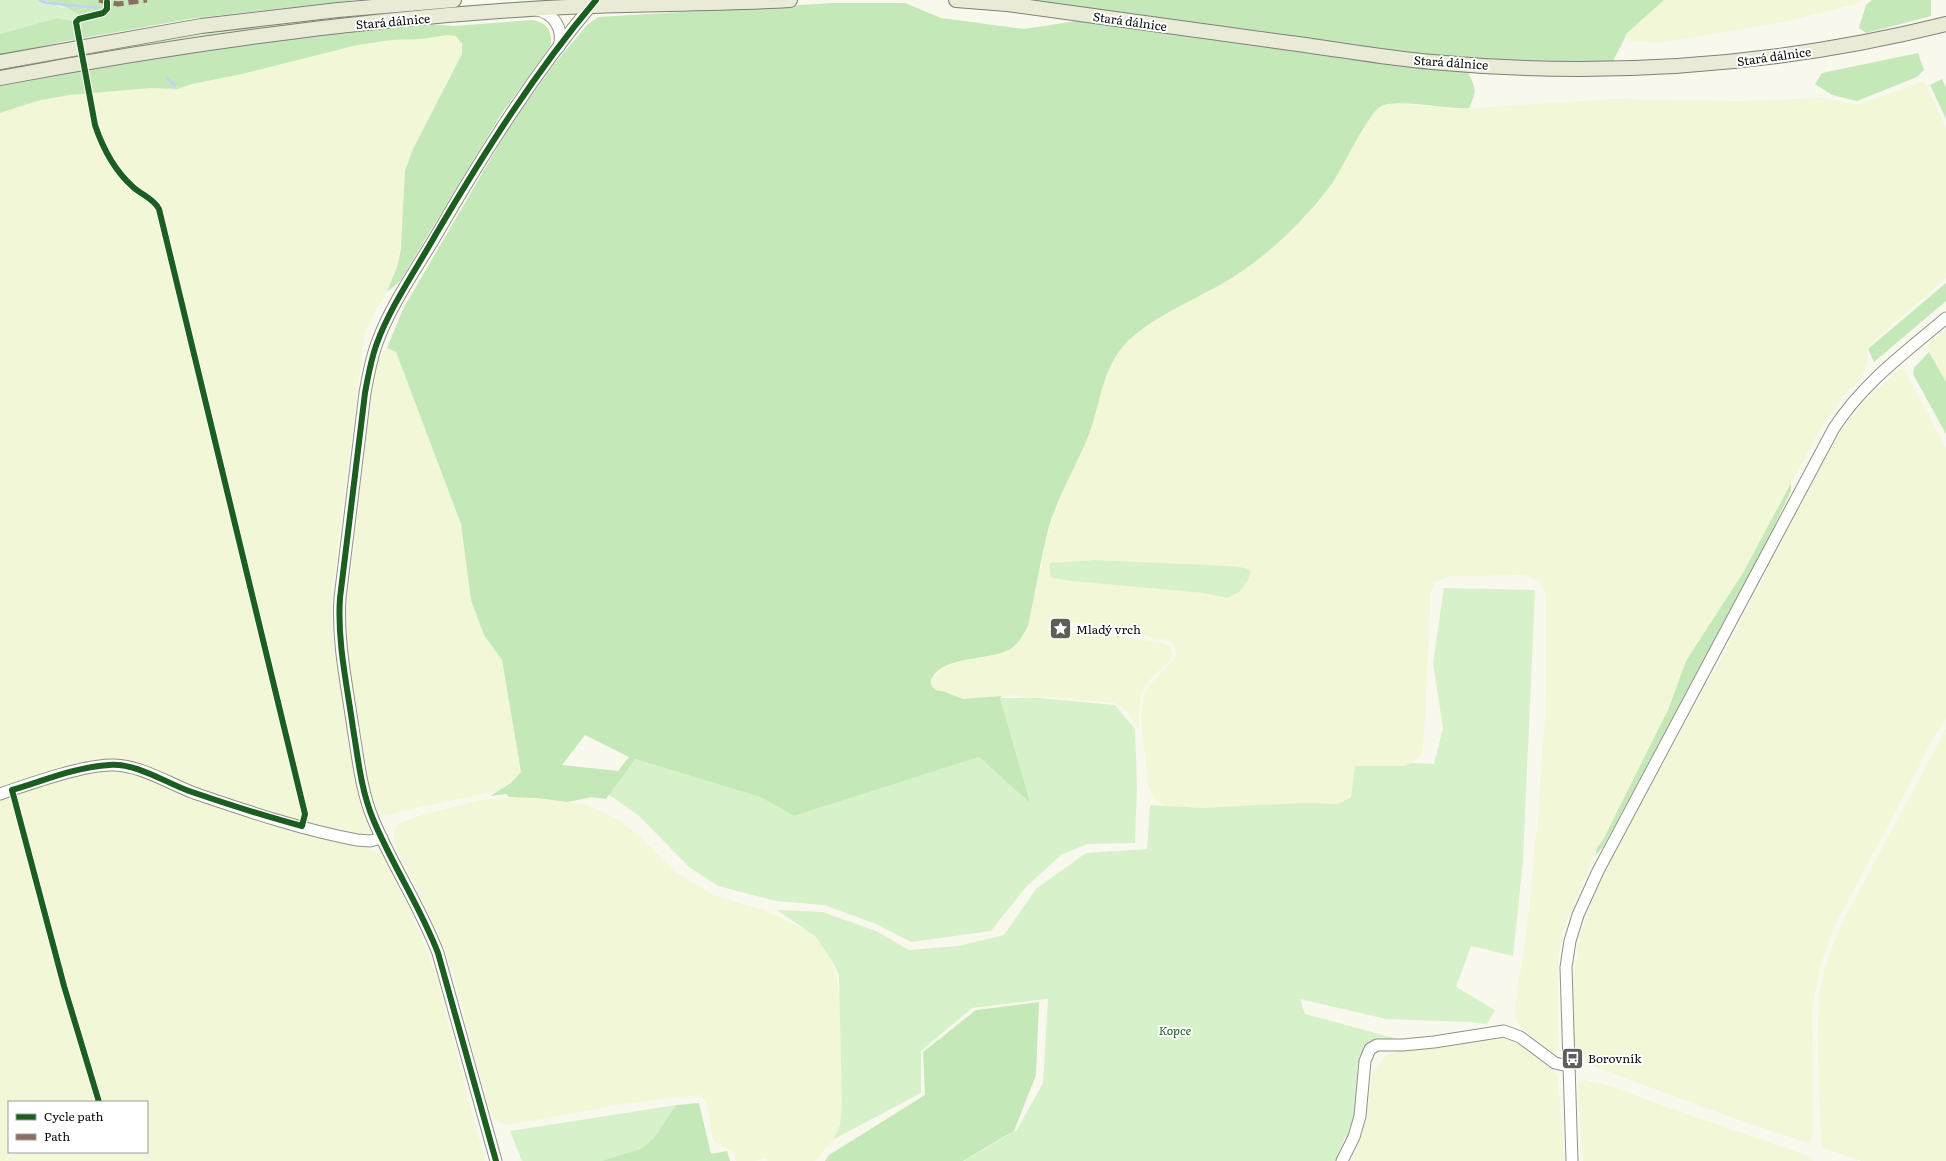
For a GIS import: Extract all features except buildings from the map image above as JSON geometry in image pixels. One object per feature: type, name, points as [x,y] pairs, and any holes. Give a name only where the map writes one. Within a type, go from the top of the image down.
[{"type":"main road","name":"Stará dálnice","points":[[0,62],[201,26],[338,10],[454,0]]},
{"type":"main road","name":"Stará dálnice","points":[[0,77],[201,44],[336,26],[594,3],[725,4],[790,0]]},
{"type":"main road","name":"Stará dálnice","points":[[956,0],[1007,4],[1431,62],[1551,69],[1635,68],[1731,61],[1846,45],[1946,24]]},
{"type":"street","points":[[988,0],[1007,4]]},
{"type":"street","points":[[496,1161],[438,953],[370,812],[364,791],[339,625],[341,591],[365,393],[377,342],[386,323],[463,188],[504,122],[559,47],[594,3]]},
{"type":"street","points":[[532,9],[546,14],[558,25],[561,35],[559,47]]},
{"type":"street","points":[[1572,1161],[1565,980],[1568,954],[1578,915],[1598,871],[1834,428],[1853,400],[1868,384],[1946,318]]},
{"type":"street","points":[[0,794],[67,773],[109,765],[117,765],[138,769],[187,790],[282,821],[357,840],[370,841],[382,838]]},
{"type":"street","points":[[1342,1161],[1354,1137],[1360,1116],[1365,1061],[1370,1049],[1377,1045],[1403,1045],[1434,1042],[1504,1031],[1520,1037],[1555,1063],[1568,1066]]},
{"type":"green space","points":[[0,0],[43,0],[80,13],[82,18],[78,22],[57,18],[0,34]]},
{"type":"green space","points":[[43,0],[357,0],[195,18],[61,42],[0,55],[0,34],[57,18],[78,22],[82,18],[76,12]]},
{"type":"green space","points":[[542,0],[576,0],[25,66],[25,64],[140,42],[269,24],[451,6]]},
{"type":"green space","points":[[1018,0],[1664,0],[1626,34],[1612,63],[1551,63],[1431,56]]},
{"type":"green space","points":[[1664,0],[1862,0],[1856,4],[1784,22],[1659,43],[1629,41],[1626,34]]},
{"type":"green space","points":[[1872,0],[1931,0],[1931,16],[1866,33],[1859,28],[1866,5]]},
{"type":"green space","points":[[833,3],[905,3],[941,18],[1024,29],[1083,20],[1467,70],[1474,85],[1474,97],[1469,108],[1409,103],[1387,104],[1380,107],[1369,120],[1333,182],[1308,213],[1280,241],[1250,266],[1225,282],[1157,319],[1128,341],[1112,363],[1103,384],[1088,437],[1061,495],[1048,530],[1028,626],[1016,644],[1010,649],[998,654],[964,660],[943,667],[935,674],[931,682],[932,687],[936,690],[963,699],[1002,696],[1000,698],[1030,803],[979,757],[794,816],[760,797],[635,759],[606,799],[591,797],[568,802],[537,798],[509,797],[506,794],[490,796],[511,783],[521,772],[502,660],[484,635],[471,600],[461,524],[396,352],[387,348],[403,309],[511,124],[556,62],[587,25],[598,17]],"holes":[[[585,735],[629,757],[618,771],[562,765]]]},
{"type":"green space","points":[[532,20],[545,25],[548,28],[551,35],[551,45],[500,116],[400,281],[387,292],[397,267],[401,249],[405,171],[413,149],[462,54],[462,44],[456,36],[448,35],[422,39],[391,40],[357,45],[242,74],[192,84],[177,89],[151,88],[69,95],[37,101],[0,113],[0,84],[202,49],[337,32],[429,24],[453,26]]},
{"type":"green space","points":[[448,35],[456,36],[461,41],[462,54],[413,149],[405,171],[402,236],[397,267],[387,292],[379,304],[365,332],[332,603],[332,627],[335,653],[361,805],[372,836],[370,839],[285,819],[218,798],[132,762],[121,760],[99,760],[0,792],[0,113],[37,101],[69,95],[151,88],[177,89],[192,84],[242,74],[357,45],[391,40],[422,39]]},
{"type":"green space","points":[[1918,53],[1924,70],[1917,77],[1857,101],[1832,95],[1815,84],[1822,73]]},
{"type":"green space","points":[[1942,79],[1946,88],[1946,119],[1930,85]]},
{"type":"green space","points":[[1924,81],[1946,128],[1946,278],[1869,345],[1867,350],[1868,360],[1861,379],[1847,392],[1819,431],[1743,573],[1684,667],[1663,721],[1603,840],[1597,848],[1562,933],[1558,963],[1559,1046],[1557,1051],[1553,1052],[1519,1025],[1514,1014],[1527,928],[1538,817],[1545,717],[1546,603],[1544,591],[1540,581],[1524,575],[1450,576],[1435,582],[1431,591],[1423,751],[1417,759],[1404,766],[1354,767],[1352,792],[1348,798],[1338,804],[1202,808],[1168,806],[1157,801],[1148,786],[1141,715],[1146,691],[1175,658],[1175,646],[1167,640],[1050,617],[1048,631],[1056,635],[1084,631],[1170,646],[1172,656],[1170,660],[1151,678],[1141,694],[1139,707],[1139,730],[1126,710],[1115,703],[1046,697],[1025,698],[1017,695],[963,699],[936,690],[932,687],[932,678],[943,669],[963,659],[998,654],[1023,635],[1028,626],[1049,529],[1067,481],[1088,436],[1098,397],[1119,351],[1136,334],[1169,313],[1239,273],[1280,241],[1332,184],[1368,121],[1379,107],[1394,103],[1461,109],[1612,99],[1740,101],[1825,98],[1857,105]],"holes":[[[1096,560],[1229,566],[1250,570],[1227,598],[1204,593],[1072,581],[1052,578],[1051,576],[1051,563]]]},
{"type":"green space","points":[[1946,283],[1946,301],[1874,362],[1868,349]]},
{"type":"green space","points":[[1946,329],[1946,382],[1927,346]]},
{"type":"green space","points":[[387,348],[396,352],[461,524],[471,600],[484,635],[502,660],[521,772],[511,783],[496,791],[401,811],[389,815],[382,815],[378,811],[370,790],[348,656],[346,613],[373,378],[378,358]]},
{"type":"green space","points":[[1929,352],[1946,382],[1946,434],[1913,374],[1914,368]]},
{"type":"green space","points":[[1900,369],[1904,370],[1946,448],[1946,717],[1921,760],[1919,767],[1834,927],[1820,967],[1812,1012],[1814,1132],[1810,1142],[1808,1143],[1736,1119],[1590,1065],[1579,1054],[1574,1040],[1573,980],[1580,936],[1593,898],[1610,860],[1727,648],[1832,445],[1861,404]]},
{"type":"green space","points":[[1791,483],[1791,491],[1764,547],[1603,847],[1595,856],[1597,848],[1603,840],[1668,710],[1686,661],[1743,573]]},
{"type":"green space","points":[[1096,560],[1229,566],[1245,568],[1251,571],[1248,580],[1239,592],[1227,598],[1204,593],[1072,581],[1052,578],[1050,573],[1050,563]]},
{"type":"green space","name":"Kopce","points":[[1444,588],[1535,590],[1523,861],[1513,956],[1471,946],[1456,987],[1495,1010],[1487,1024],[1386,1019],[1300,999],[1305,1014],[1398,1039],[1369,1045],[1357,1067],[1360,1088],[1349,1138],[1345,1137],[1336,1161],[964,1161],[1017,1130],[1043,1083],[1048,999],[972,1008],[921,1051],[921,1093],[834,1139],[840,1125],[842,1105],[839,975],[816,937],[777,910],[823,912],[876,931],[909,950],[958,946],[1004,935],[1036,889],[1086,853],[1147,849],[1150,805],[1202,808],[1305,803],[1338,804],[1351,797],[1355,766],[1404,766],[1411,763],[1434,764],[1443,728],[1433,663]]},
{"type":"green space","points":[[1000,698],[1038,698],[1115,705],[1135,729],[1137,786],[1135,843],[1087,844],[1061,855],[1026,887],[991,931],[911,942],[876,924],[824,905],[776,901],[718,886],[689,867],[639,816],[608,794],[635,759],[760,797],[794,816],[979,757],[1029,802]]},
{"type":"green space","points":[[1946,729],[1946,1161],[1862,1161],[1823,1148],[1821,1141],[1817,1034],[1819,996],[1825,968],[1839,929]]},
{"type":"green space","points":[[116,767],[358,844],[381,853],[413,917],[435,972],[485,1161],[0,1161],[0,797],[91,770]]},
{"type":"green space","points":[[526,797],[583,804],[599,810],[620,821],[636,833],[677,873],[713,895],[763,910],[782,918],[806,931],[817,940],[833,963],[840,997],[842,1105],[840,1125],[834,1139],[815,1161],[768,1161],[765,1158],[756,1161],[736,1161],[735,1153],[713,1139],[706,1102],[702,1096],[697,1095],[622,1104],[506,1125],[499,1122],[494,1117],[489,1109],[455,980],[439,935],[394,842],[393,837],[394,830],[398,824],[422,815],[481,800]]},
{"type":"green space","points":[[1039,1002],[1036,1075],[1014,1131],[963,1161],[825,1161],[829,1155],[925,1095],[923,1052],[976,1010]]},
{"type":"green space","points":[[1504,1036],[1513,1037],[1549,1064],[1558,1077],[1564,1161],[1351,1161],[1360,1142],[1364,1127],[1372,1077],[1376,1068],[1385,1056],[1402,1050]]},
{"type":"green space","points":[[1580,1079],[1614,1087],[1658,1104],[1809,1156],[1814,1161],[1583,1161],[1578,1091]]},
{"type":"green space","points":[[699,1103],[711,1154],[727,1151],[730,1161],[601,1161],[640,1149],[654,1138],[676,1105]]},
{"type":"green space","points":[[676,1105],[654,1138],[640,1149],[601,1161],[522,1161],[510,1131]]},
{"type":"waterway","points":[[40,0],[47,3],[99,8]]},
{"type":"waterway","points":[[167,78],[175,86]]},
{"type":"marked path","points":[[99,0],[118,4],[147,0]]},
{"type":"cycle path","points":[[496,1161],[438,953],[423,919],[389,853],[369,808],[358,762],[343,663],[339,614],[340,598],[365,393],[373,355],[382,329],[404,288],[492,143],[531,84],[596,0]]},
{"type":"cycle path","points":[[99,1101],[64,986],[12,790],[84,768],[119,765],[140,770],[217,801],[302,826],[305,814],[159,209],[154,202],[133,187],[120,174],[110,159],[95,125],[76,22],[79,19],[103,13],[107,9],[107,2]]},
{"type":"place","name":"Mladý vrch","points":[[1060,629]]},
{"type":"place","name":"Borovník","points":[[1573,1058]]}]
